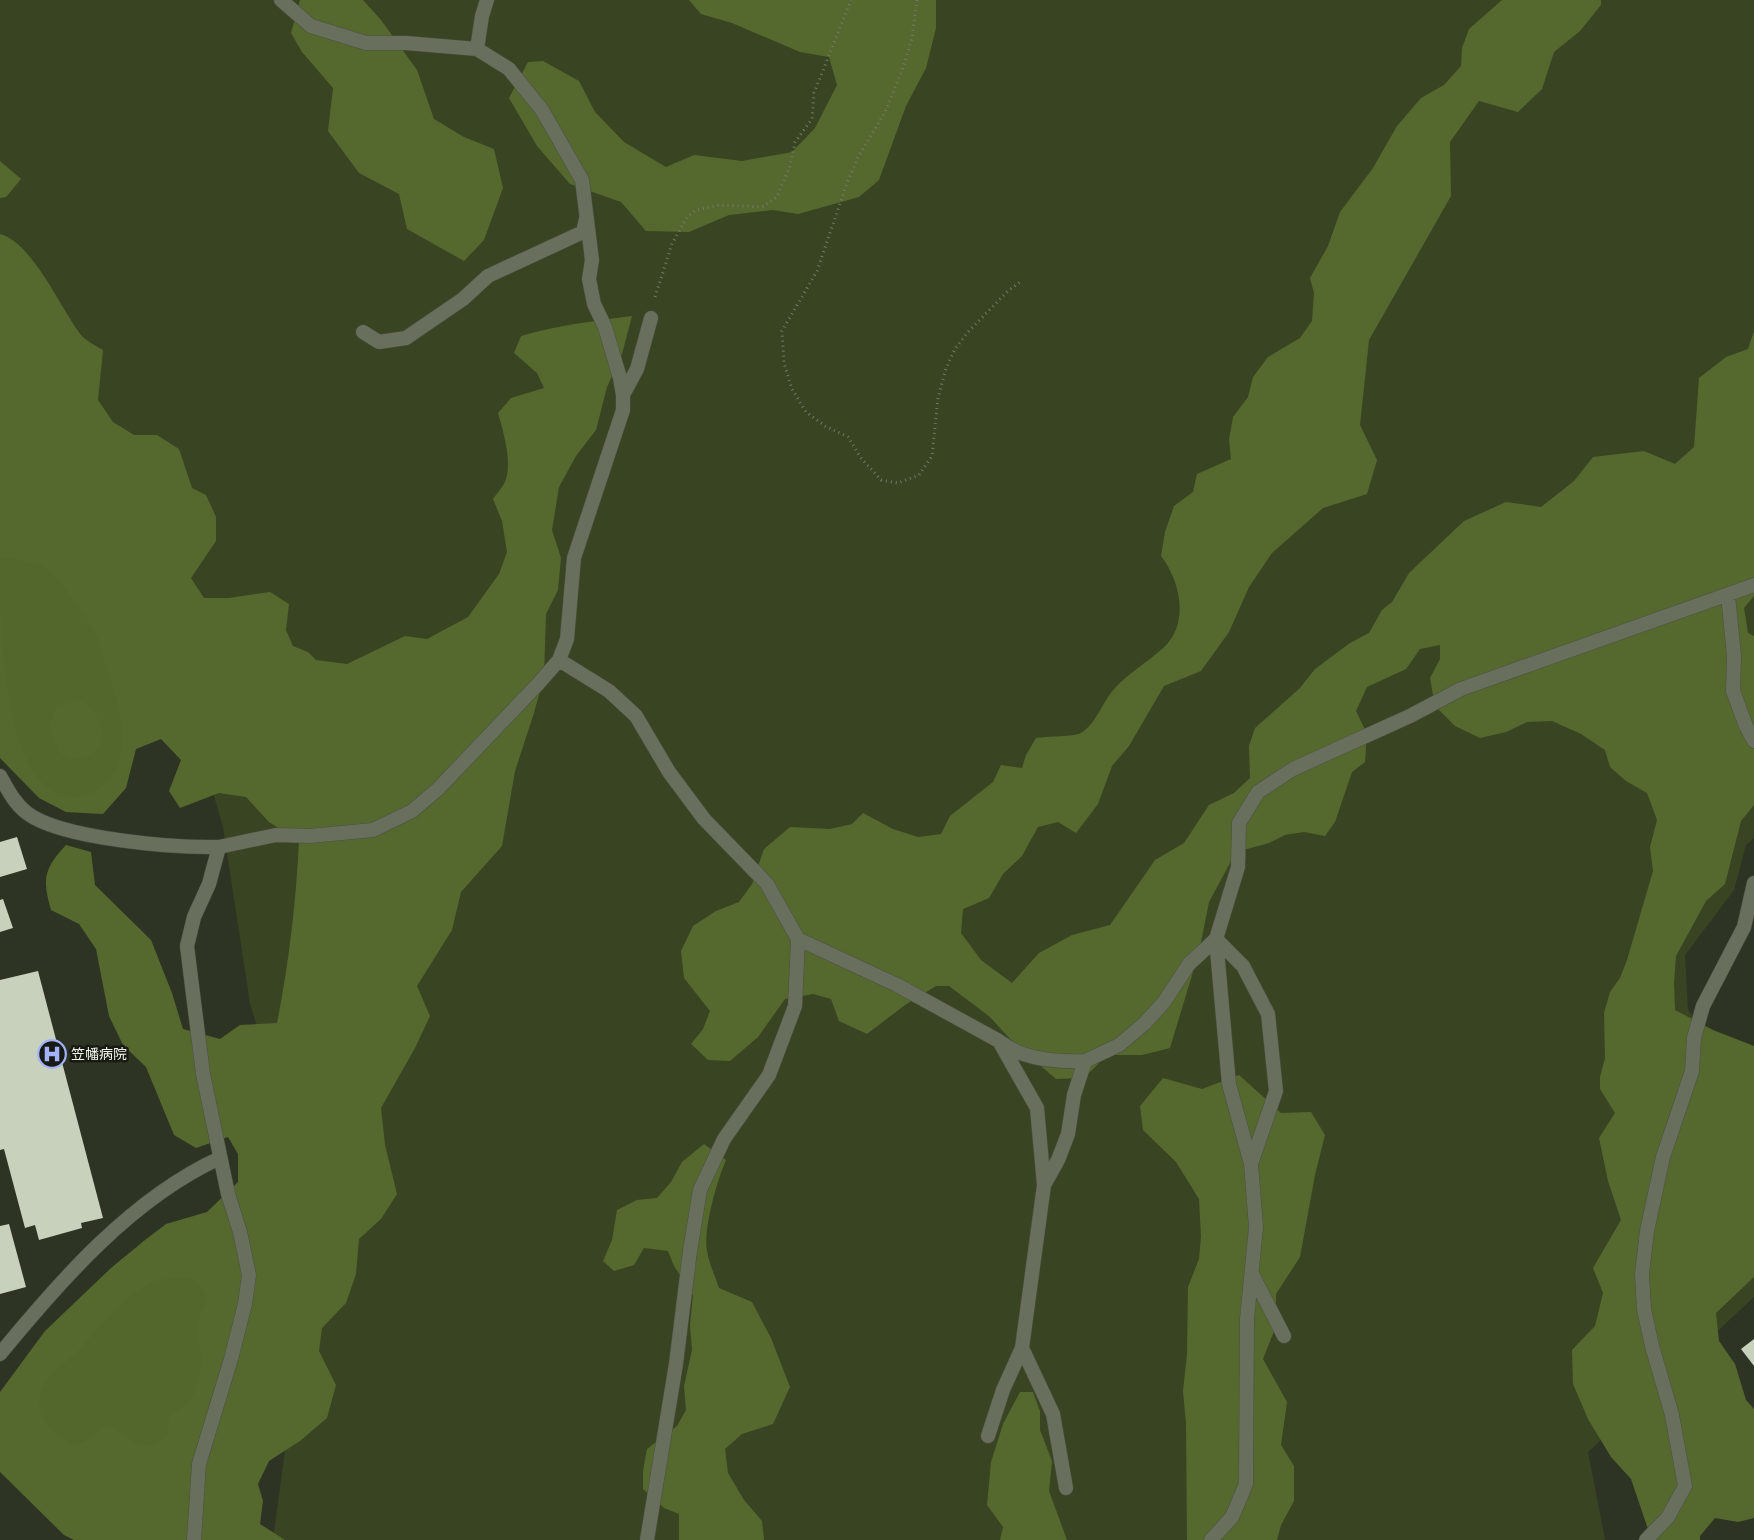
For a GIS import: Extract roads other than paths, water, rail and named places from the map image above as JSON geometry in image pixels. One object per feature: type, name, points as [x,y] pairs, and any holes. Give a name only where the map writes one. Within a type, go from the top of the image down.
[{"type":"street","points":[[0,776],[13,800],[29,814],[55,826],[92,836],[184,848],[218,847],[276,835],[310,836],[373,830],[412,811],[438,789],[559,660],[568,639],[574,558],[622,410],[623,396],[605,327],[594,304],[589,279],[592,260],[582,180],[542,110],[509,69],[477,49],[406,43],[366,43],[311,26],[281,0]]},
{"type":"street","points":[[477,49],[482,16],[487,0]]},
{"type":"street","points":[[363,332],[379,342],[406,338],[463,299],[488,276],[583,232],[587,214]]},
{"type":"street","points":[[623,396],[637,369],[651,318]]},
{"type":"street","points":[[1211,1540],[1232,1517],[1246,1484],[1248,1319],[1256,1227],[1251,1164],[1229,1084],[1216,939],[1238,867],[1239,823],[1258,792],[1293,769],[1410,716],[1461,689],[1754,585]]},
{"type":"street","points":[[1728,595],[1734,656],[1733,691],[1754,742]]},
{"type":"street","points":[[559,660],[609,691],[636,716],[669,772],[704,819],[767,884],[798,939],[795,1006],[769,1075],[724,1139],[700,1190],[690,1251],[676,1364],[647,1540]]},
{"type":"street","points":[[194,1540],[199,1464],[231,1359],[245,1304],[249,1275],[220,1158],[203,1074],[187,946],[194,917],[209,884],[218,847]]},
{"type":"street","points":[[1646,1540],[1668,1517],[1685,1486],[1672,1415],[1652,1346],[1644,1310],[1642,1274],[1647,1231],[1663,1157],[1692,1071],[1694,1038],[1703,1006],[1744,927],[1754,883]]},
{"type":"street","points":[[798,939],[897,985],[999,1041],[1010,1049],[1023,1054],[1060,1062],[1085,1061],[1119,1045],[1145,1023],[1164,1002],[1190,964],[1216,939]]},
{"type":"street","points":[[1216,939],[1243,966],[1268,1014],[1276,1091],[1251,1164]]},
{"type":"street","points":[[988,1436],[1003,1390],[1022,1348],[1044,1185],[1037,1108],[999,1041]]},
{"type":"street","points":[[1044,1185],[1058,1160],[1068,1134],[1074,1094],[1085,1061]]},
{"type":"street","points":[[0,1354],[38,1308],[105,1240],[169,1186],[220,1158]]},
{"type":"street","points":[[1252,1274],[1284,1336]]},
{"type":"street","points":[[1022,1348],[1053,1414],[1066,1488]]},
{"type":"place","name":"笠幡病院","points":[[52,1054]]}]
